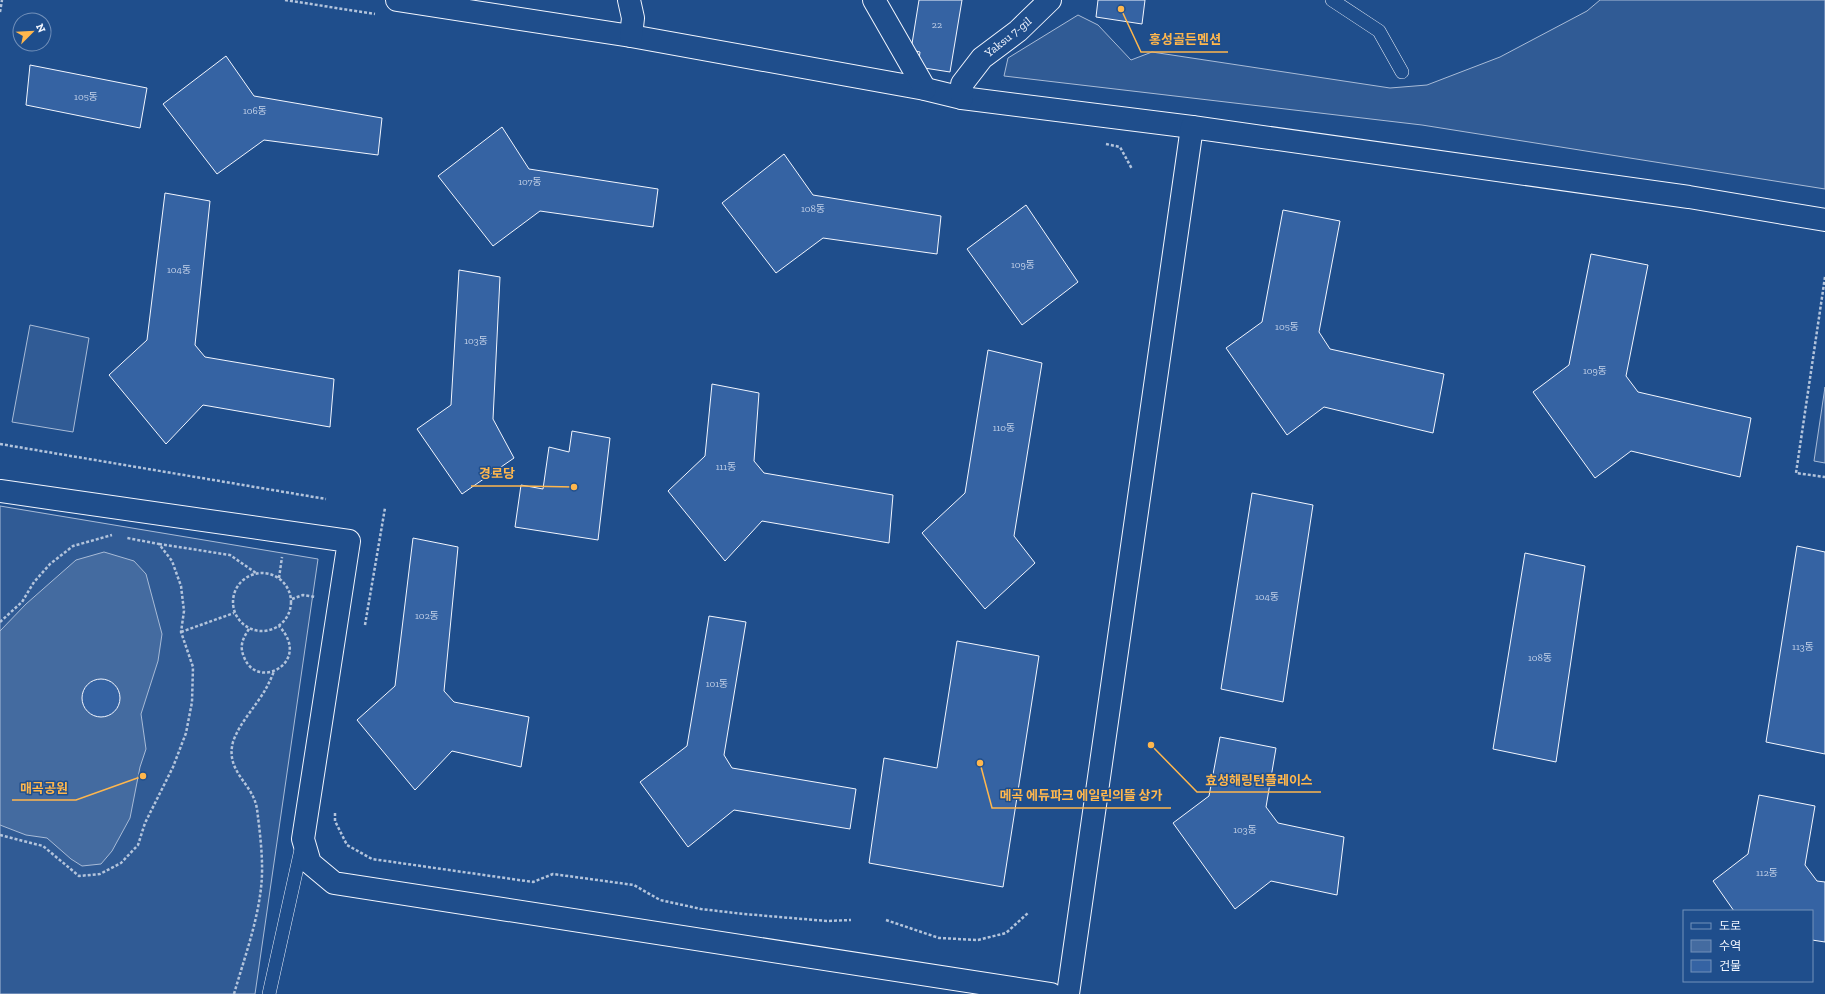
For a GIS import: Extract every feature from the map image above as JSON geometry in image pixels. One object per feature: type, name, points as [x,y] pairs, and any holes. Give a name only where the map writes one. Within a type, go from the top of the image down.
[{"type":"street","points":[[397,0],[631,36],[925,89],[962,98],[1192,127],[1681,196],[1825,220]]},
{"type":"street","points":[[629,0],[633,18],[631,36]]},
{"type":"street","points":[[874,0],[925,89]]},
{"type":"street","name":"Yaksu 7-gil","points":[[962,98],[962,84],[982,58],[1018,31],[1050,0]]},
{"type":"street","points":[[1068,994],[1192,127]]},
{"type":"street","points":[[0,491],[349,541],[304,839],[310,863],[334,883],[1051,994]]},
{"type":"lane","points":[[1332,0],[1379,31],[1402,72]]},
{"type":"lane","points":[[269,994],[304,839]]},
{"type":"path","points":[[0,12],[2,0]]},
{"type":"path","points":[[1120,147],[1132,169]]},
{"type":"path","points":[[1825,277],[1796,473],[1825,477]]},
{"type":"path","points":[[1820,307],[1825,308]]},
{"type":"path","points":[[0,444],[326,499]]},
{"type":"path","points":[[363,632],[385,508]]},
{"type":"path","points":[[0,622],[22,602],[34,582],[50,564],[73,546],[111,535],[118,536]]},
{"type":"path","points":[[125,537],[230,555],[256,573]]},
{"type":"path","points":[[0,835],[43,846],[79,876],[100,874],[121,863],[138,845],[144,823],[173,767],[186,733],[192,702],[193,667],[181,632],[184,611],[181,586],[172,561],[159,544]]},
{"type":"path","points":[[279,578],[282,553]]},
{"type":"path","points":[[265,572],[279,578],[289,590],[292,599],[288,617],[279,626],[264,632],[250,629],[239,621],[234,613],[233,603],[234,593],[238,584],[246,577],[256,573],[265,572]]},
{"type":"path","points":[[292,599],[303,595],[315,597],[316,589]]},
{"type":"path","points":[[181,632],[234,613]]},
{"type":"path","points":[[250,629],[243,637],[242,653],[245,660],[256,671],[264,673],[274,671],[286,663],[290,651],[288,639],[279,626]]},
{"type":"path","points":[[234,994],[254,927],[261,887],[260,840],[254,795],[236,772],[232,756],[233,742],[242,724],[268,686],[274,671]]},
{"type":"path","points":[[336,807],[335,821],[347,845],[372,859],[533,882],[553,874],[634,885],[660,900],[701,909],[827,921],[851,920]]},
{"type":"path","points":[[886,920],[939,938],[978,940],[1006,933],[1028,913]]},
{"type":"shaded area","points":[[1600,0],[1825,0],[1825,189],[1422,125],[1004,76],[1008,58],[1078,15],[1098,25],[1131,60],[1152,52],[1390,88],[1427,85],[1500,57],[1587,11]]},
{"type":"shaded area","points":[[30,325],[89,338],[73,432],[12,422]]},
{"type":"shaded area","points":[[1825,387],[1825,463],[1814,461]]},
{"type":"shaded area","points":[[0,506],[318,559],[255,994],[0,994]]},
{"type":"water","points":[[104,552],[134,561],[146,574],[162,634],[158,661],[141,714],[146,749],[140,767],[130,818],[112,851],[101,864],[82,866],[71,859],[47,838],[26,835],[0,825],[0,631],[26,604],[76,560]]},
{"type":"building","points":[[919,0],[962,0],[950,72],[918,67],[920,52],[911,50]]},
{"type":"building","points":[[1098,0],[1145,0],[1142,24],[1096,17]]},
{"type":"building","points":[[226,56],[254,96],[382,118],[378,155],[264,140],[217,174],[163,104]]},
{"type":"building","points":[[30,65],[147,88],[140,128],[26,105]]},
{"type":"building","points":[[502,127],[529,169],[658,189],[653,227],[540,211],[493,246],[438,176]]},
{"type":"building","points":[[784,154],[813,195],[941,216],[937,254],[823,238],[776,273],[722,203]]},
{"type":"building","points":[[165,193],[210,201],[195,345],[205,357],[334,379],[330,427],[203,405],[166,444],[109,375],[147,340]]},
{"type":"building","points":[[1026,205],[1078,282],[1022,325],[967,249]]},
{"type":"building","points":[[1283,210],[1340,221],[1319,332],[1330,349],[1444,374],[1433,433],[1324,407],[1287,435],[1226,348],[1262,322]]},
{"type":"building","points":[[1591,254],[1648,265],[1626,376],[1638,392],[1751,418],[1740,477],[1631,451],[1595,478],[1533,392],[1569,365]]},
{"type":"building","points":[[459,270],[500,277],[493,419],[514,458],[462,494],[417,429],[451,405]]},
{"type":"building","points":[[988,350],[1042,363],[1014,536],[1035,563],[985,609],[922,533],[965,493]]},
{"type":"building","points":[[712,384],[759,393],[754,461],[764,473],[893,495],[889,543],[762,521],[725,561],[668,491],[705,456]]},
{"type":"building","points":[[572,431],[610,438],[598,540],[515,527],[521,485],[543,489],[549,447],[569,452]]},
{"type":"building","points":[[1252,493],[1313,505],[1283,702],[1221,689]]},
{"type":"building","points":[[413,538],[458,547],[444,691],[454,702],[529,717],[521,767],[452,751],[415,790],[357,720],[395,686]]},
{"type":"building","points":[[1797,546],[1825,552],[1825,754],[1766,742]]},
{"type":"building","points":[[1525,553],[1585,566],[1556,762],[1493,749]]},
{"type":"building","points":[[709,616],[746,622],[724,755],[732,768],[856,789],[850,829],[734,810],[688,847],[640,782],[687,746]]},
{"type":"building","points":[[957,641],[1039,656],[1003,887],[869,863],[884,758],[937,768]]},
{"type":"building","points":[[97,679],[105,679],[115,684],[119,691],[119,705],[115,712],[105,717],[97,717],[87,712],[85,709],[82,702],[82,694],[87,684],[90,682]]},
{"type":"building","points":[[1220,737],[1276,748],[1266,807],[1278,823],[1344,837],[1337,895],[1271,881],[1235,909],[1173,823],[1209,796]]},
{"type":"building","points":[[1759,795],[1815,806],[1805,865],[1817,881],[1825,882],[1825,942],[1813,940],[1813,910],[1733,910],[1713,881],[1748,854]]},
{"type":"place","name":"홍성골든멘션","points":[[1121,9]]},
{"type":"place","name":"경로당","points":[[574,487]]},
{"type":"place","name":"효성해링턴플레이스","points":[[1151,745]]},
{"type":"place","name":"메곡 에듀파크 에일린의뜰 상가","points":[[980,763]]},
{"type":"place","name":"매곡공원","points":[[143,776]]}]
